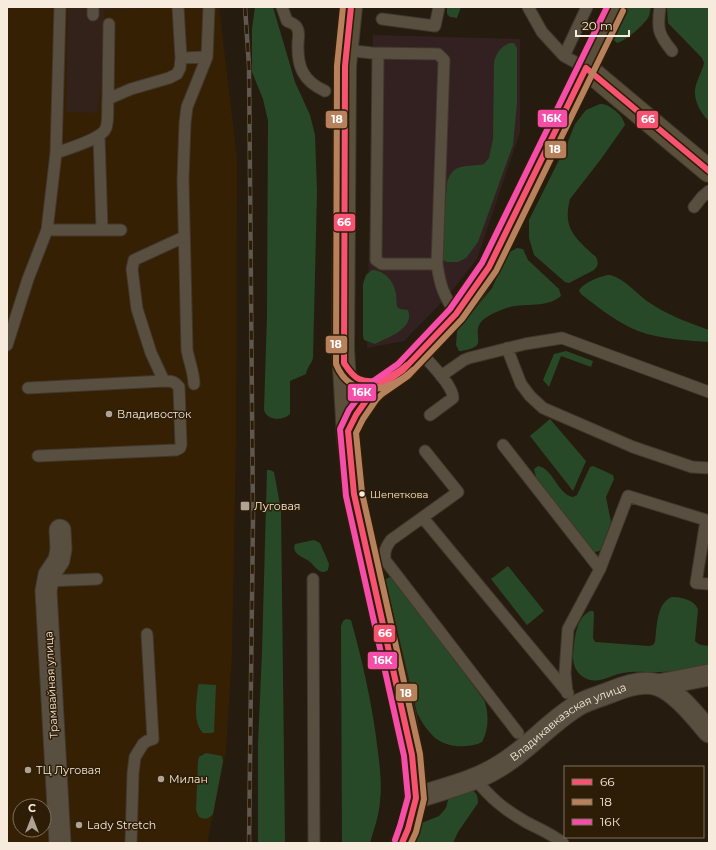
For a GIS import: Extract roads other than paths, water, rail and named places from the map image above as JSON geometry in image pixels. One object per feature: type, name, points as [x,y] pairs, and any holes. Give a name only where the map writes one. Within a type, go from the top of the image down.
[{"type":"main road","points":[[351,7],[345,66],[344,363],[348,431],[354,494],[412,755],[416,798],[402,843]]},
{"type":"main road","points":[[348,431],[356,414],[370,394],[400,372],[456,314],[489,267],[616,7]]},
{"type":"main road","points":[[586,68],[709,171]]},
{"type":"main road","points":[[344,363],[354,377],[368,381],[383,379],[400,372]]},
{"type":"street","name":"Трамвайная улица","points":[[60,530],[61,549],[59,560],[49,575],[47,582],[47,612],[60,843]]},
{"type":"street","name":"Владикавказская улица","points":[[416,798],[498,768],[552,725],[574,699],[625,686],[643,684],[658,685],[708,676]]},
{"type":"street","points":[[658,685],[678,699],[709,732]]},
{"type":"lane","points":[[7,345],[28,280],[47,230],[56,153],[60,7]]},
{"type":"lane","points":[[108,99],[131,89],[170,78],[177,74],[180,68],[181,58],[178,7]]},
{"type":"lane","points":[[194,384],[187,350],[184,237],[184,123],[187,107],[207,57],[209,7]]},
{"type":"lane","points":[[282,7],[287,21],[296,26],[298,29],[298,52],[301,70],[305,78],[314,86],[325,91]]},
{"type":"lane","points":[[382,20],[435,26],[439,7]]},
{"type":"lane","points":[[528,7],[542,32],[564,56],[586,68]]},
{"type":"lane","points":[[564,56],[587,7]]},
{"type":"lane","points":[[660,7],[658,27],[660,36],[672,51]]},
{"type":"lane","points":[[56,153],[98,136],[106,129],[109,24]]},
{"type":"lane","points":[[346,50],[378,53],[438,54],[444,60],[437,264],[440,284],[446,298],[456,314]]},
{"type":"lane","points":[[378,53],[376,260],[382,264],[437,264]]},
{"type":"lane","points":[[181,58],[207,57]]},
{"type":"lane","points":[[98,136],[102,230]]},
{"type":"lane","points":[[694,207],[709,191]]},
{"type":"lane","points":[[47,230],[121,230]]},
{"type":"lane","points":[[164,381],[151,353],[137,309],[132,269],[134,260],[184,237]]},
{"type":"lane","points":[[441,376],[464,360],[508,348],[562,338],[709,392]]},
{"type":"lane","points":[[508,348],[521,384],[530,396],[543,408],[633,447],[692,467],[709,468]]},
{"type":"lane","points":[[420,352],[452,391],[453,398],[430,414]]},
{"type":"lane","points":[[28,388],[164,381],[175,382],[179,387],[181,445],[180,448],[176,450],[38,456]]},
{"type":"lane","points":[[503,445],[600,570]]},
{"type":"lane","points":[[425,451],[458,492],[391,540],[386,546],[384,553],[385,560],[518,733]]},
{"type":"lane","points":[[574,699],[565,673],[568,629],[600,570],[628,496],[708,521],[696,583],[709,584]]},
{"type":"lane","points":[[423,518],[574,699]]},
{"type":"lane","points":[[47,582],[97,579]]},
{"type":"lane","points":[[313,579],[314,843]]},
{"type":"lane","points":[[131,843],[133,773],[135,757],[144,744],[153,739],[147,634]]},
{"type":"lane","points":[[474,778],[490,797],[500,805],[526,822],[551,834],[563,843]]},
{"type":"railway","points":[[245,7],[249,66],[253,519],[249,843]]},
{"type":"place","name":"Владивосток","points":[[109,414]]},
{"type":"place","name":"Шепеткова","points":[[362,494]]},
{"type":"place","name":"Луговая","points":[[245,506]]},
{"type":"place","name":"ТЦ Луговая","points":[[28,770]]},
{"type":"place","name":"Милан","points":[[161,779]]},
{"type":"place","name":"Lady Stretch","points":[[79,825]]}]
